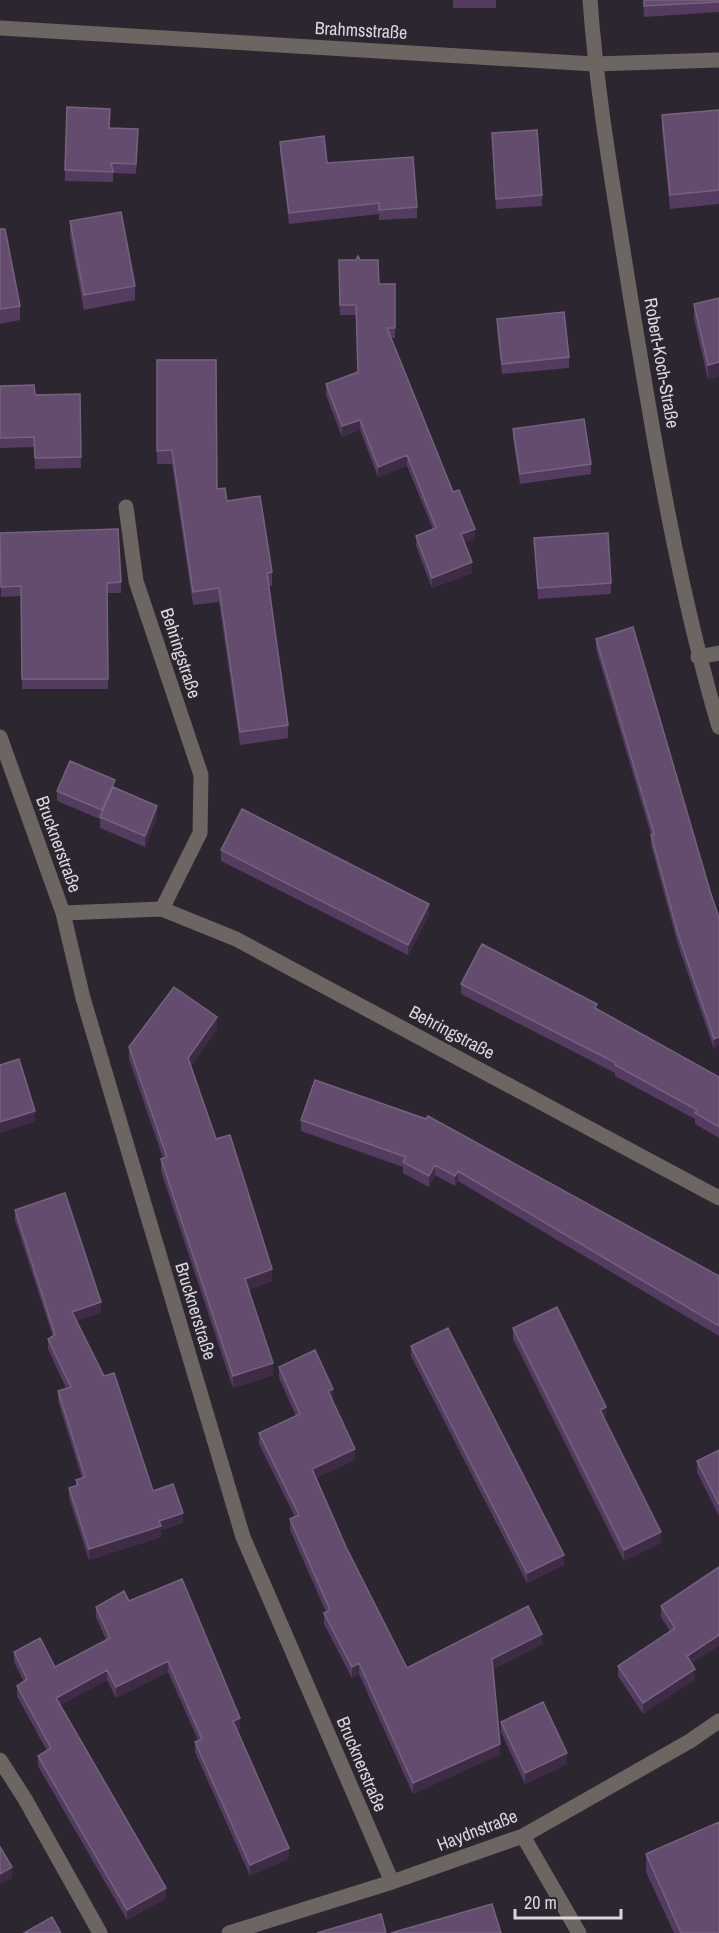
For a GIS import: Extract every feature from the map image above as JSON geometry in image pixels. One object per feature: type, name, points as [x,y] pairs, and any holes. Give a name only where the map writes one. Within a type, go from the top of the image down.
[{"type":"street","name":"Robert-Koch-Straße","points":[[590,0],[594,64],[646,392],[698,657],[719,727]]},
{"type":"street","name":"Brahmsstraße","points":[[0,28],[594,64],[719,60]]},
{"type":"street","name":"Behringstraße","points":[[126,507],[136,581],[201,775],[200,833],[162,909]]},
{"type":"street","points":[[698,657],[719,653]]},
{"type":"street","name":"Brucknerstraße","points":[[0,737],[63,913],[83,998],[243,1537],[392,1882]]},
{"type":"street","name":"Behringstraße","points":[[63,913],[162,909],[236,939],[719,1198]]},
{"type":"street","name":"Haydnstraße","points":[[229,1933],[392,1882],[523,1836],[690,1741],[719,1721]]},
{"type":"street","points":[[0,1760],[25,1799],[100,1933]]},
{"type":"street","points":[[523,1836],[579,1933]]},
{"type":"building","points":[[644,0],[719,0],[719,2],[644,6]]},
{"type":"building","points":[[67,107],[110,109],[109,128],[138,129],[136,164],[111,163],[113,172],[65,170]]},
{"type":"building","points":[[719,110],[719,190],[670,195],[662,115]]},
{"type":"building","points":[[537,130],[542,195],[496,199],[492,133]]},
{"type":"building","points":[[324,136],[327,163],[413,157],[417,207],[379,210],[379,203],[289,213],[280,142]]},
{"type":"building","points":[[121,212],[135,286],[84,295],[70,221]]},
{"type":"building","points":[[0,229],[5,229],[20,306],[0,309]]},
{"type":"building","points":[[358,256],[360,260],[378,260],[379,284],[395,284],[395,328],[387,328],[453,492],[459,490],[475,529],[461,534],[472,562],[432,578],[416,536],[436,528],[407,455],[378,467],[360,420],[342,426],[326,384],[358,372],[356,305],[340,305],[339,260],[356,260]]},
{"type":"building","points":[[719,298],[719,362],[708,365],[694,304]]},
{"type":"building","points":[[564,312],[569,357],[502,364],[497,319]]},
{"type":"building","points":[[157,360],[216,360],[217,489],[225,488],[227,501],[260,496],[272,572],[267,573],[288,725],[240,732],[219,588],[193,592],[172,450],[157,451]]},
{"type":"building","points":[[34,385],[35,395],[80,394],[81,457],[35,458],[34,437],[0,438],[0,386]]},
{"type":"building","points":[[584,419],[591,464],[520,474],[513,429]]},
{"type":"building","points":[[118,529],[121,582],[107,583],[108,679],[22,679],[21,586],[1,587],[0,533]]},
{"type":"building","points":[[608,533],[611,583],[538,588],[534,538]]},
{"type":"building","points":[[633,627],[719,918],[719,1037],[714,1039],[678,934],[651,835],[654,834],[596,639]]},
{"type":"building","points":[[70,761],[115,780],[102,810],[57,791]]},
{"type":"building","points":[[113,787],[157,806],[145,836],[100,817]]},
{"type":"building","points":[[242,809],[429,904],[408,945],[221,850]]},
{"type":"building","points":[[482,944],[597,1004],[595,1008],[719,1077],[719,1127],[695,1113],[697,1110],[615,1065],[616,1063],[461,984]]},
{"type":"building","points":[[174,987],[217,1017],[188,1058],[216,1139],[230,1135],[272,1269],[245,1279],[273,1363],[233,1376],[161,1159],[167,1157],[129,1047]]},
{"type":"building","points":[[19,1059],[35,1111],[0,1122],[0,1065]]},
{"type":"building","points":[[315,1080],[426,1119],[428,1116],[719,1276],[719,1326],[458,1171],[455,1176],[435,1165],[429,1176],[403,1162],[406,1157],[301,1120]]},
{"type":"building","points":[[65,1193],[101,1302],[72,1312],[104,1376],[114,1373],[153,1491],[173,1484],[183,1513],[159,1521],[161,1526],[89,1549],[69,1488],[78,1485],[76,1480],[85,1477],[58,1391],[71,1387],[48,1339],[55,1335],[15,1210]]},
{"type":"building","points":[[557,1307],[606,1407],[600,1410],[661,1532],[624,1550],[513,1328]]},
{"type":"building","points":[[448,1328],[564,1555],[527,1573],[411,1346]]},
{"type":"building","points":[[315,1350],[333,1389],[328,1391],[355,1449],[312,1469],[346,1547],[407,1668],[528,1606],[542,1634],[492,1659],[500,1744],[413,1783],[359,1663],[352,1667],[324,1613],[330,1610],[290,1519],[299,1515],[259,1433],[300,1414],[279,1367]]},
{"type":"building","points":[[719,1450],[719,1505],[697,1461]]},
{"type":"building","points":[[719,1567],[719,1635],[687,1656],[695,1669],[643,1703],[618,1666],[675,1628],[661,1606]]},
{"type":"building","points":[[182,1579],[240,1718],[233,1721],[289,1848],[250,1865],[195,1742],[202,1739],[168,1661],[116,1687],[107,1670],[56,1698],[166,1888],[127,1910],[38,1756],[51,1748],[17,1686],[27,1679],[14,1652],[40,1638],[55,1667],[110,1638],[96,1607],[124,1591],[129,1601]]},
{"type":"building","points":[[543,1702],[567,1753],[525,1773],[501,1722]]},
{"type":"building","points":[[719,1822],[719,1933],[681,1933],[646,1854]]},
{"type":"building","points":[[0,1847],[12,1867],[0,1874]]},
{"type":"building","points":[[492,1904],[501,1933],[391,1933]]},
{"type":"building","points":[[381,1914],[386,1933],[317,1933]]},
{"type":"building","points":[[52,1917],[61,1933],[24,1933]]}]
